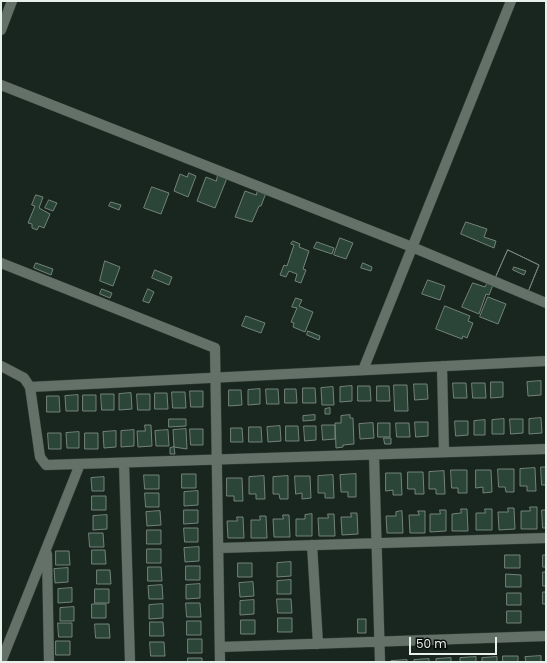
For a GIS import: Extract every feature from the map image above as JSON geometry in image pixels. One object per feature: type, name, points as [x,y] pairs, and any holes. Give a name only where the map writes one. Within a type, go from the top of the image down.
[{"type":"street","points":[[1,30],[12,1]]},
{"type":"street","points":[[363,370],[511,1]]},
{"type":"street","points":[[1,85],[412,247],[546,303]]},
{"type":"street","points":[[1,263],[215,348],[220,662]]},
{"type":"street","points":[[30,387],[216,376],[546,361]]},
{"type":"street","points":[[1,366],[24,378],[30,387],[40,457],[46,465],[546,449]]},
{"type":"street","points":[[442,366],[444,452]]},
{"type":"street","points":[[374,455],[380,662]]},
{"type":"street","points":[[124,463],[130,662]]},
{"type":"street","points":[[1,662],[80,464]]},
{"type":"street","points":[[219,548],[546,538]]},
{"type":"street","points":[[312,545],[318,644]]},
{"type":"street","points":[[47,548],[49,662]]},
{"type":"street","points":[[220,647],[546,636]]},
{"type":"building","points":[[189,173],[196,176],[188,197],[174,191],[180,174],[187,177]]},
{"type":"building","points":[[218,175],[227,178],[215,208],[197,201],[206,177],[216,181]]},
{"type":"building","points":[[152,187],[169,193],[161,214],[144,208]]},
{"type":"building","points":[[258,190],[266,193],[252,222],[235,217],[245,191],[256,195]]},
{"type":"building","points":[[36,195],[43,197],[39,208],[50,214],[44,228],[39,226],[37,230],[32,228],[32,224],[28,223],[35,206],[32,205]]},
{"type":"building","points":[[49,200],[57,203],[53,211],[45,208]]},
{"type":"building","points":[[111,202],[121,205],[119,210],[109,206]]},
{"type":"building","points":[[466,222],[487,229],[484,237],[496,241],[494,248],[461,234]]},
{"type":"building","points":[[340,238],[353,243],[346,259],[334,255]]},
{"type":"building","points":[[293,241],[300,244],[299,247],[309,251],[303,269],[306,270],[301,283],[295,281],[297,274],[289,271],[286,277],[280,275],[284,265],[287,266],[294,245],[291,244]]},
{"type":"building","points":[[317,242],[334,248],[332,254],[314,248]]},
{"type":"building","points":[[508,250],[539,265],[528,292],[496,277]],"holes":[[[514,267],[526,271],[524,275],[513,270]]]},
{"type":"building","points":[[508,250],[539,265],[528,292],[496,277]]},
{"type":"building","points":[[105,261],[120,267],[113,286],[100,281]]},
{"type":"building","points":[[36,263],[53,269],[51,275],[34,268]]},
{"type":"building","points":[[363,263],[372,267],[371,271],[361,268]]},
{"type":"building","points":[[155,270],[172,277],[169,285],[152,278]]},
{"type":"building","points":[[428,280],[445,286],[440,300],[422,294]]},
{"type":"building","points":[[473,283],[485,287],[487,283],[493,285],[489,295],[486,294],[479,314],[462,307]]},
{"type":"building","points":[[102,289],[112,293],[110,298],[100,294]]},
{"type":"building","points":[[148,289],[154,292],[149,303],[143,301]]},
{"type":"building","points":[[488,297],[506,304],[498,324],[480,317]]},
{"type":"building","points":[[296,298],[302,300],[299,306],[313,312],[305,332],[293,327],[294,323],[291,322],[297,308],[292,307]]},
{"type":"building","points":[[445,306],[470,316],[468,321],[473,323],[467,338],[463,336],[462,339],[436,329]]},
{"type":"building","points":[[246,316],[265,323],[261,333],[242,326]]},
{"type":"building","points":[[308,331],[320,336],[319,340],[307,335]]},
{"type":"building","points":[[541,381],[541,395],[528,396],[527,382]]},
{"type":"building","points":[[491,382],[503,382],[503,397],[491,398]]},
{"type":"building","points":[[453,383],[466,383],[467,398],[454,398]]},
{"type":"building","points":[[472,383],[485,383],[486,398],[473,398]]},
{"type":"building","points":[[414,384],[427,384],[428,399],[415,400]]},
{"type":"building","points":[[394,385],[407,385],[408,411],[395,411]]},
{"type":"building","points":[[352,386],[352,401],[340,402],[340,387]]},
{"type":"building","points":[[358,386],[370,386],[371,401],[358,401]]},
{"type":"building","points":[[377,386],[389,386],[390,401],[377,401]]},
{"type":"building","points":[[333,387],[334,405],[322,405],[321,388]]},
{"type":"building","points":[[303,388],[315,388],[316,403],[303,403]]},
{"type":"building","points":[[260,389],[260,404],[248,405],[248,390]]},
{"type":"building","points":[[266,389],[278,389],[279,404],[267,404]]},
{"type":"building","points":[[285,389],[296,389],[297,403],[285,403]]},
{"type":"building","points":[[229,390],[241,390],[242,405],[229,406]]},
{"type":"building","points":[[190,391],[203,391],[203,407],[191,407]]},
{"type":"building","points":[[172,392],[185,392],[186,408],[173,408]]},
{"type":"building","points":[[131,393],[132,409],[119,410],[119,394]]},
{"type":"building","points":[[155,393],[167,393],[168,409],[155,409]]},
{"type":"building","points":[[101,394],[114,394],[114,410],[102,410]]},
{"type":"building","points":[[137,394],[150,394],[150,410],[138,410]]},
{"type":"building","points":[[78,395],[78,411],[66,411],[65,396]]},
{"type":"building","points":[[83,395],[96,395],[96,411],[83,411]]},
{"type":"building","points":[[47,396],[59,396],[60,412],[47,412]]},
{"type":"building","points":[[330,408],[330,414],[325,414],[325,409]]},
{"type":"building","points":[[315,415],[315,420],[303,421],[303,416]]},
{"type":"building","points":[[350,415],[350,418],[353,418],[354,444],[343,445],[343,447],[336,448],[335,423],[341,423],[341,416]]},
{"type":"building","points":[[541,418],[542,433],[529,434],[529,419]]},
{"type":"building","points":[[169,419],[186,419],[186,426],[169,427]]},
{"type":"building","points":[[504,419],[504,434],[492,434],[492,420]]},
{"type":"building","points":[[510,419],[523,419],[523,433],[511,434]]},
{"type":"building","points":[[485,420],[485,435],[474,435],[474,421]]},
{"type":"building","points":[[455,421],[468,421],[468,435],[456,436]]},
{"type":"building","points":[[415,422],[428,422],[428,436],[416,437]]},
{"type":"building","points":[[373,423],[374,438],[360,439],[359,424]]},
{"type":"building","points":[[378,423],[390,423],[390,437],[378,437]]},
{"type":"building","points":[[396,423],[409,423],[410,437],[397,437]]},
{"type":"building","points":[[145,425],[151,425],[152,446],[138,447],[137,431],[145,431]]},
{"type":"building","points":[[322,425],[335,425],[335,439],[323,440]]},
{"type":"building","points":[[280,426],[281,441],[268,442],[267,427]]},
{"type":"building","points":[[286,426],[298,426],[299,441],[286,441]]},
{"type":"building","points":[[304,426],[316,426],[316,440],[305,441]]},
{"type":"building","points":[[249,427],[261,427],[262,442],[249,442]]},
{"type":"building","points":[[231,428],[242,428],[243,442],[231,442]]},
{"type":"building","points":[[186,429],[187,449],[174,447],[173,430]]},
{"type":"building","points":[[190,429],[203,429],[203,445],[191,445]]},
{"type":"building","points":[[134,430],[134,446],[121,447],[121,431]]},
{"type":"building","points":[[168,430],[169,446],[156,446],[155,431]]},
{"type":"building","points":[[116,431],[116,447],[104,448],[103,432]]},
{"type":"building","points":[[79,432],[79,448],[67,448],[66,433]]},
{"type":"building","points":[[48,433],[61,433],[61,449],[49,449]]},
{"type":"building","points":[[85,433],[98,433],[98,449],[85,449]]},
{"type":"building","points":[[384,438],[391,438],[391,444],[385,444]]},
{"type":"building","points":[[174,447],[175,454],[170,454],[170,448]]},
{"type":"building","points":[[541,467],[546,467],[546,485],[542,485]]},
{"type":"building","points":[[535,468],[536,491],[527,491],[527,486],[520,486],[520,469]]},
{"type":"building","points":[[498,469],[514,469],[514,492],[506,492],[505,487],[499,487]]},
{"type":"building","points":[[451,470],[467,470],[467,493],[458,493],[458,488],[452,488]]},
{"type":"building","points":[[476,470],[491,470],[492,492],[483,493],[483,487],[476,488]]},
{"type":"building","points":[[444,471],[445,494],[436,494],[436,489],[429,489],[429,472]]},
{"type":"building","points":[[408,472],[423,472],[424,494],[415,494],[415,489],[408,489]]},
{"type":"building","points":[[386,473],[401,473],[402,495],[393,495],[393,490],[386,491]]},
{"type":"building","points":[[182,474],[196,474],[196,488],[182,488]]},
{"type":"building","points":[[356,474],[356,497],[348,497],[348,492],[341,492],[340,475]]},
{"type":"building","points":[[144,475],[159,475],[159,489],[145,489]]},
{"type":"building","points":[[333,475],[334,498],[325,498],[325,493],[318,493],[318,476]]},
{"type":"building","points":[[264,476],[265,499],[256,499],[256,494],[249,494],[249,477]]},
{"type":"building","points":[[288,476],[288,499],[280,499],[279,494],[273,494],[273,477]]},
{"type":"building","points":[[295,476],[310,476],[311,498],[302,499],[302,493],[296,494]]},
{"type":"building","points":[[104,477],[104,491],[92,491],[91,478]]},
{"type":"building","points":[[227,478],[242,478],[243,501],[234,501],[234,496],[227,496]]},
{"type":"building","points":[[198,491],[198,505],[184,506],[184,492]]},
{"type":"building","points":[[145,493],[159,493],[159,507],[146,507]]},
{"type":"building","points":[[92,496],[106,496],[106,510],[92,510]]},
{"type":"building","points":[[530,507],[537,507],[537,529],[521,529],[521,511],[530,511]]},
{"type":"building","points":[[508,508],[514,508],[515,529],[499,530],[498,512],[508,512]]},
{"type":"building","points":[[461,509],[467,509],[468,531],[452,531],[452,514],[461,513]]},
{"type":"building","points":[[485,509],[492,509],[492,530],[476,530],[476,513],[485,513]]},
{"type":"building","points":[[184,510],[198,510],[198,523],[184,524]]},
{"type":"building","points":[[440,510],[446,510],[446,531],[430,532],[430,514],[440,514]]},
{"type":"building","points":[[542,510],[546,510],[546,528],[543,528]]},
{"type":"building","points":[[160,511],[161,525],[147,526],[146,512]]},
{"type":"building","points":[[402,511],[403,533],[387,533],[386,516],[396,516],[396,512]]},
{"type":"building","points":[[418,511],[425,511],[425,533],[410,533],[409,515],[419,515]]},
{"type":"building","points":[[351,513],[357,513],[358,534],[342,535],[341,517],[351,517]]},
{"type":"building","points":[[312,514],[312,536],[296,536],[296,519],[305,519],[305,515]]},
{"type":"building","points":[[328,514],[334,514],[335,536],[319,536],[318,518],[328,518]]},
{"type":"building","points":[[107,515],[107,529],[93,530],[93,516]]},
{"type":"building","points":[[283,515],[289,515],[290,537],[274,537],[273,519],[283,519]]},
{"type":"building","points":[[260,516],[266,516],[267,538],[251,538],[251,520],[260,520]]},
{"type":"building","points":[[237,517],[243,517],[244,538],[228,538],[227,521],[237,521]]},
{"type":"building","points":[[184,528],[198,528],[198,542],[185,542]]},
{"type":"building","points":[[147,530],[161,530],[161,544],[147,544]]},
{"type":"building","points":[[89,533],[103,533],[104,547],[90,547]]},
{"type":"building","points":[[199,547],[199,561],[185,562],[184,548]]},
{"type":"building","points":[[147,549],[161,549],[161,563],[147,563]]},
{"type":"building","points":[[92,550],[105,550],[106,564],[92,564]]},
{"type":"building","points":[[56,551],[69,551],[70,565],[56,565]]},
{"type":"building","points":[[505,555],[520,555],[520,568],[505,568]]},
{"type":"building","points":[[543,555],[546,555],[546,567],[543,567]]},
{"type":"building","points":[[291,562],[291,576],[277,577],[277,563]]},
{"type":"building","points":[[238,563],[252,563],[252,577],[238,577]]},
{"type":"building","points":[[186,566],[200,566],[200,580],[186,580]]},
{"type":"building","points":[[148,567],[161,567],[162,581],[148,581]]},
{"type":"building","points":[[68,568],[68,582],[55,583],[54,569]]},
{"type":"building","points":[[97,570],[110,570],[111,584],[97,584]]},
{"type":"building","points":[[543,572],[546,572],[546,586],[543,586]]},
{"type":"building","points":[[506,574],[521,575],[521,587],[506,587]]},
{"type":"building","points":[[291,580],[291,594],[277,594],[277,581]]},
{"type":"building","points":[[253,582],[254,596],[240,597],[239,583]]},
{"type":"building","points":[[200,584],[200,598],[186,599],[186,585]]},
{"type":"building","points":[[162,585],[163,599],[149,599],[148,586]]},
{"type":"building","points":[[72,588],[72,602],[58,603],[58,589]]},
{"type":"building","points":[[95,589],[109,589],[109,603],[95,603]]},
{"type":"building","points":[[543,592],[546,592],[546,604],[543,604]]},
{"type":"building","points":[[507,593],[521,593],[521,605],[507,605]]},
{"type":"building","points":[[277,599],[291,599],[292,613],[278,613]]},
{"type":"building","points":[[254,600],[254,614],[240,615],[240,601]]},
{"type":"building","points":[[186,603],[200,603],[201,617],[187,617]]},
{"type":"building","points":[[92,604],[106,604],[106,618],[92,618]]},
{"type":"building","points":[[163,604],[163,618],[149,619],[149,605]]},
{"type":"building","points":[[74,607],[74,621],[60,621],[60,608]]},
{"type":"building","points":[[507,611],[521,611],[521,623],[507,623]]},
{"type":"building","points":[[278,618],[292,618],[292,632],[278,632]]},
{"type":"building","points":[[358,619],[366,619],[366,633],[358,633]]},
{"type":"building","points":[[241,620],[255,620],[255,634],[241,634]]},
{"type":"building","points":[[187,621],[201,621],[201,635],[187,635]]},
{"type":"building","points":[[150,622],[163,622],[164,636],[150,636]]},
{"type":"building","points":[[58,623],[72,623],[72,637],[59,637]]},
{"type":"building","points":[[95,624],[109,624],[110,638],[96,638]]},
{"type":"building","points":[[188,639],[202,639],[202,653],[188,653]]},
{"type":"building","points":[[56,641],[70,641],[70,655],[56,655]]},
{"type":"building","points":[[150,642],[164,642],[165,656],[151,656]]},
{"type":"building","points":[[503,656],[518,656],[518,662],[503,662]]},
{"type":"building","points":[[541,656],[541,662],[526,662],[525,657]]},
{"type":"building","points":[[476,657],[476,662],[460,662],[460,658]]},
{"type":"building","points":[[497,657],[497,662],[482,662],[482,658]]},
{"type":"building","points":[[188,658],[202,658],[202,662],[188,662]]},
{"type":"building","points":[[451,658],[451,662],[436,662],[436,659]]},
{"type":"building","points":[[429,659],[429,662],[414,662],[414,660]]},
{"type":"building","points":[[407,660],[407,662],[391,662],[391,661]]}]
